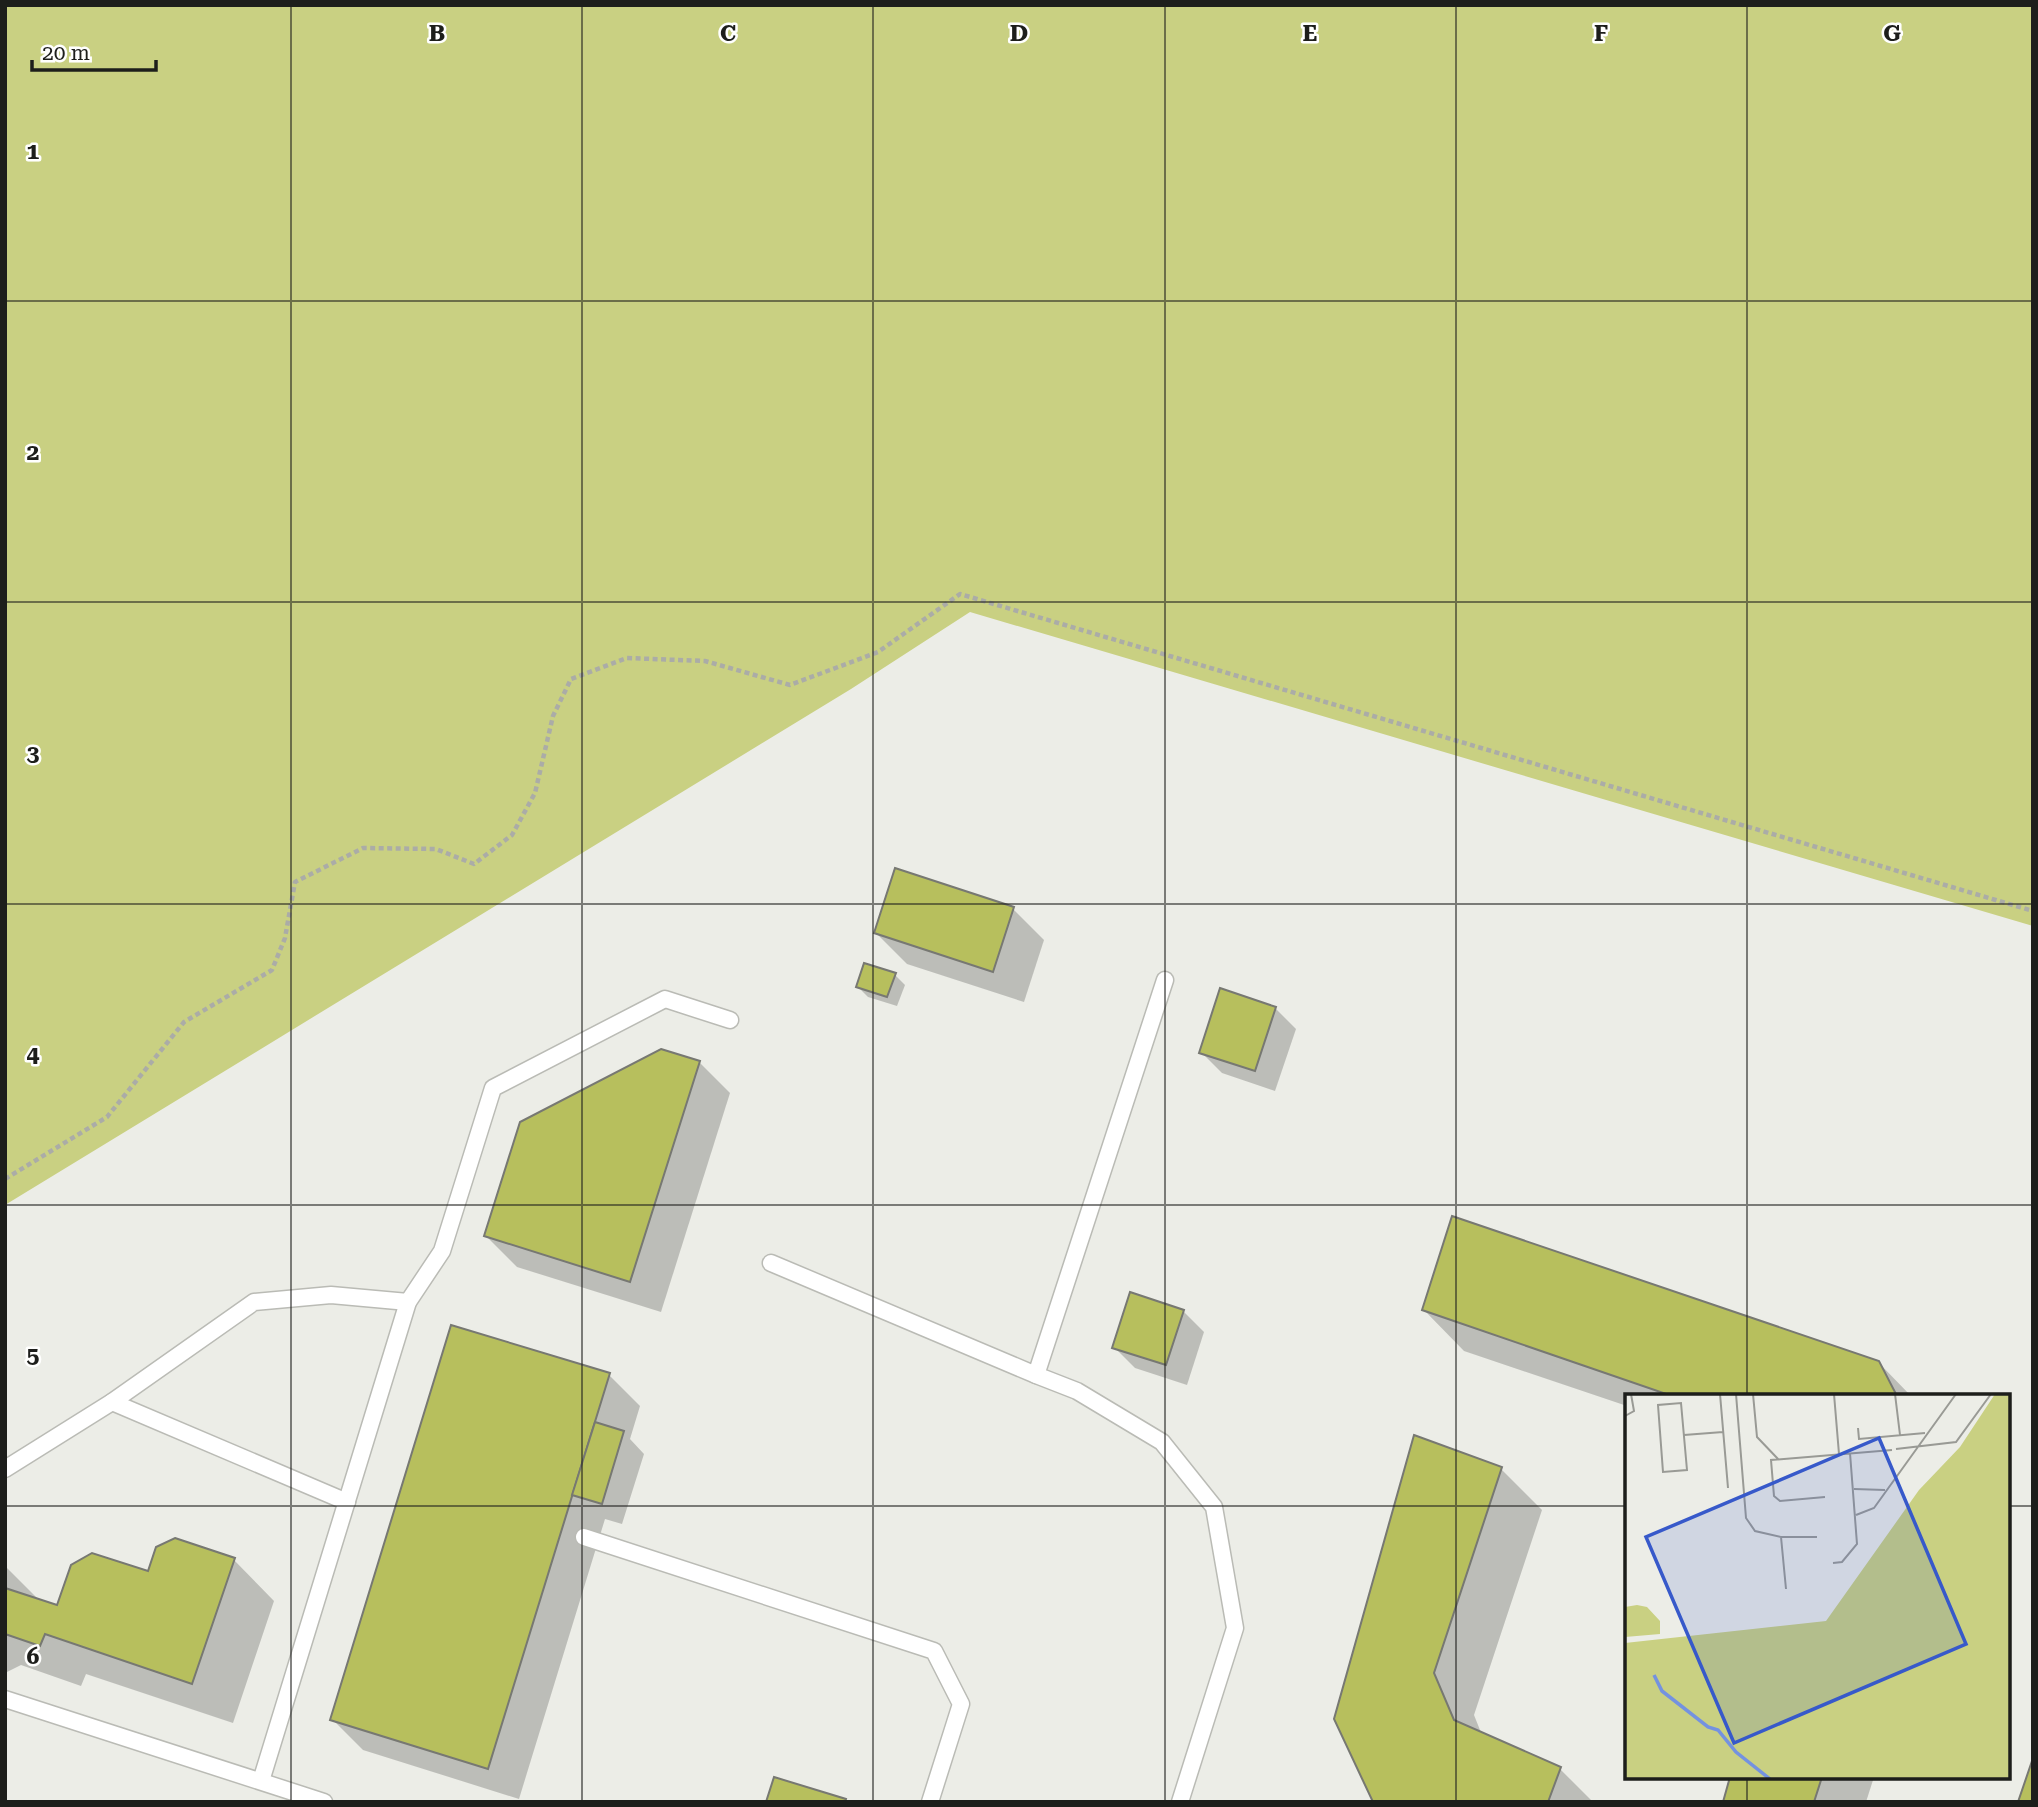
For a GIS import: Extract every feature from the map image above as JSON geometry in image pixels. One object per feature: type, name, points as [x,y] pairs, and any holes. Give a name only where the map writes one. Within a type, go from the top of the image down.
[{"type":"lane","points":[[1036,1375],[1165,980]]},
{"type":"lane","points":[[261,1781],[408,1302],[442,1251],[493,1088],[665,999],[730,1020]]},
{"type":"lane","points":[[771,1263],[1077,1391],[1162,1442],[1214,1507],[1235,1628],[1180,1802]]},
{"type":"lane","points":[[5,1469],[112,1402],[254,1303],[331,1295],[408,1302]]},
{"type":"lane","points":[[112,1402],[347,1502]]},
{"type":"lane","points":[[584,1537],[934,1651],[961,1704],[930,1802]]},
{"type":"lane","points":[[5,1699],[324,1802]]},
{"type":"path","points":[[5,1179],[107,1117],[184,1022],[272,970],[285,938],[295,882],[363,848],[436,849],[474,864],[512,835],[535,793],[553,716],[571,679],[627,658],[705,662],[790,685],[878,652],[960,594],[2033,911]]},
{"type":"green space","points":[[5,5],[2033,5],[2033,926],[970,612],[851,689],[5,1205]]},
{"type":"building","points":[[895,868],[1014,907],[993,972],[874,933]]},
{"type":"building","points":[[864,963],[896,973],[887,997],[856,987]]},
{"type":"building","points":[[1220,988],[1276,1007],[1255,1071],[1199,1053]]},
{"type":"building","points":[[661,1049],[700,1061],[630,1282],[484,1236],[520,1122]]},
{"type":"building","points":[[1452,1216],[1879,1361],[1896,1394],[1666,1394],[1422,1310]]},
{"type":"building","points":[[1130,1292],[1184,1310],[1166,1365],[1112,1348]]},
{"type":"building","points":[[451,1325],[610,1373],[488,1769],[330,1720]]},
{"type":"building","points":[[595,1422],[624,1431],[602,1504],[572,1495]]},
{"type":"building","points":[[1414,1435],[1502,1467],[1434,1673],[1454,1720],[1561,1767],[1548,1802],[1373,1802],[1334,1719]]},
{"type":"building","points":[[175,1538],[235,1558],[192,1684],[45,1634],[40,1646],[5,1634],[5,1588],[57,1605],[71,1565],[92,1553],[148,1571],[156,1547]]},
{"type":"building","points":[[2033,1758],[2033,1802],[2018,1802]]},
{"type":"building","points":[[774,1777],[846,1799],[845,1802],[766,1802]]},
{"type":"building","points":[[1729,1779],[1821,1779],[1814,1802],[1723,1802]]}]
